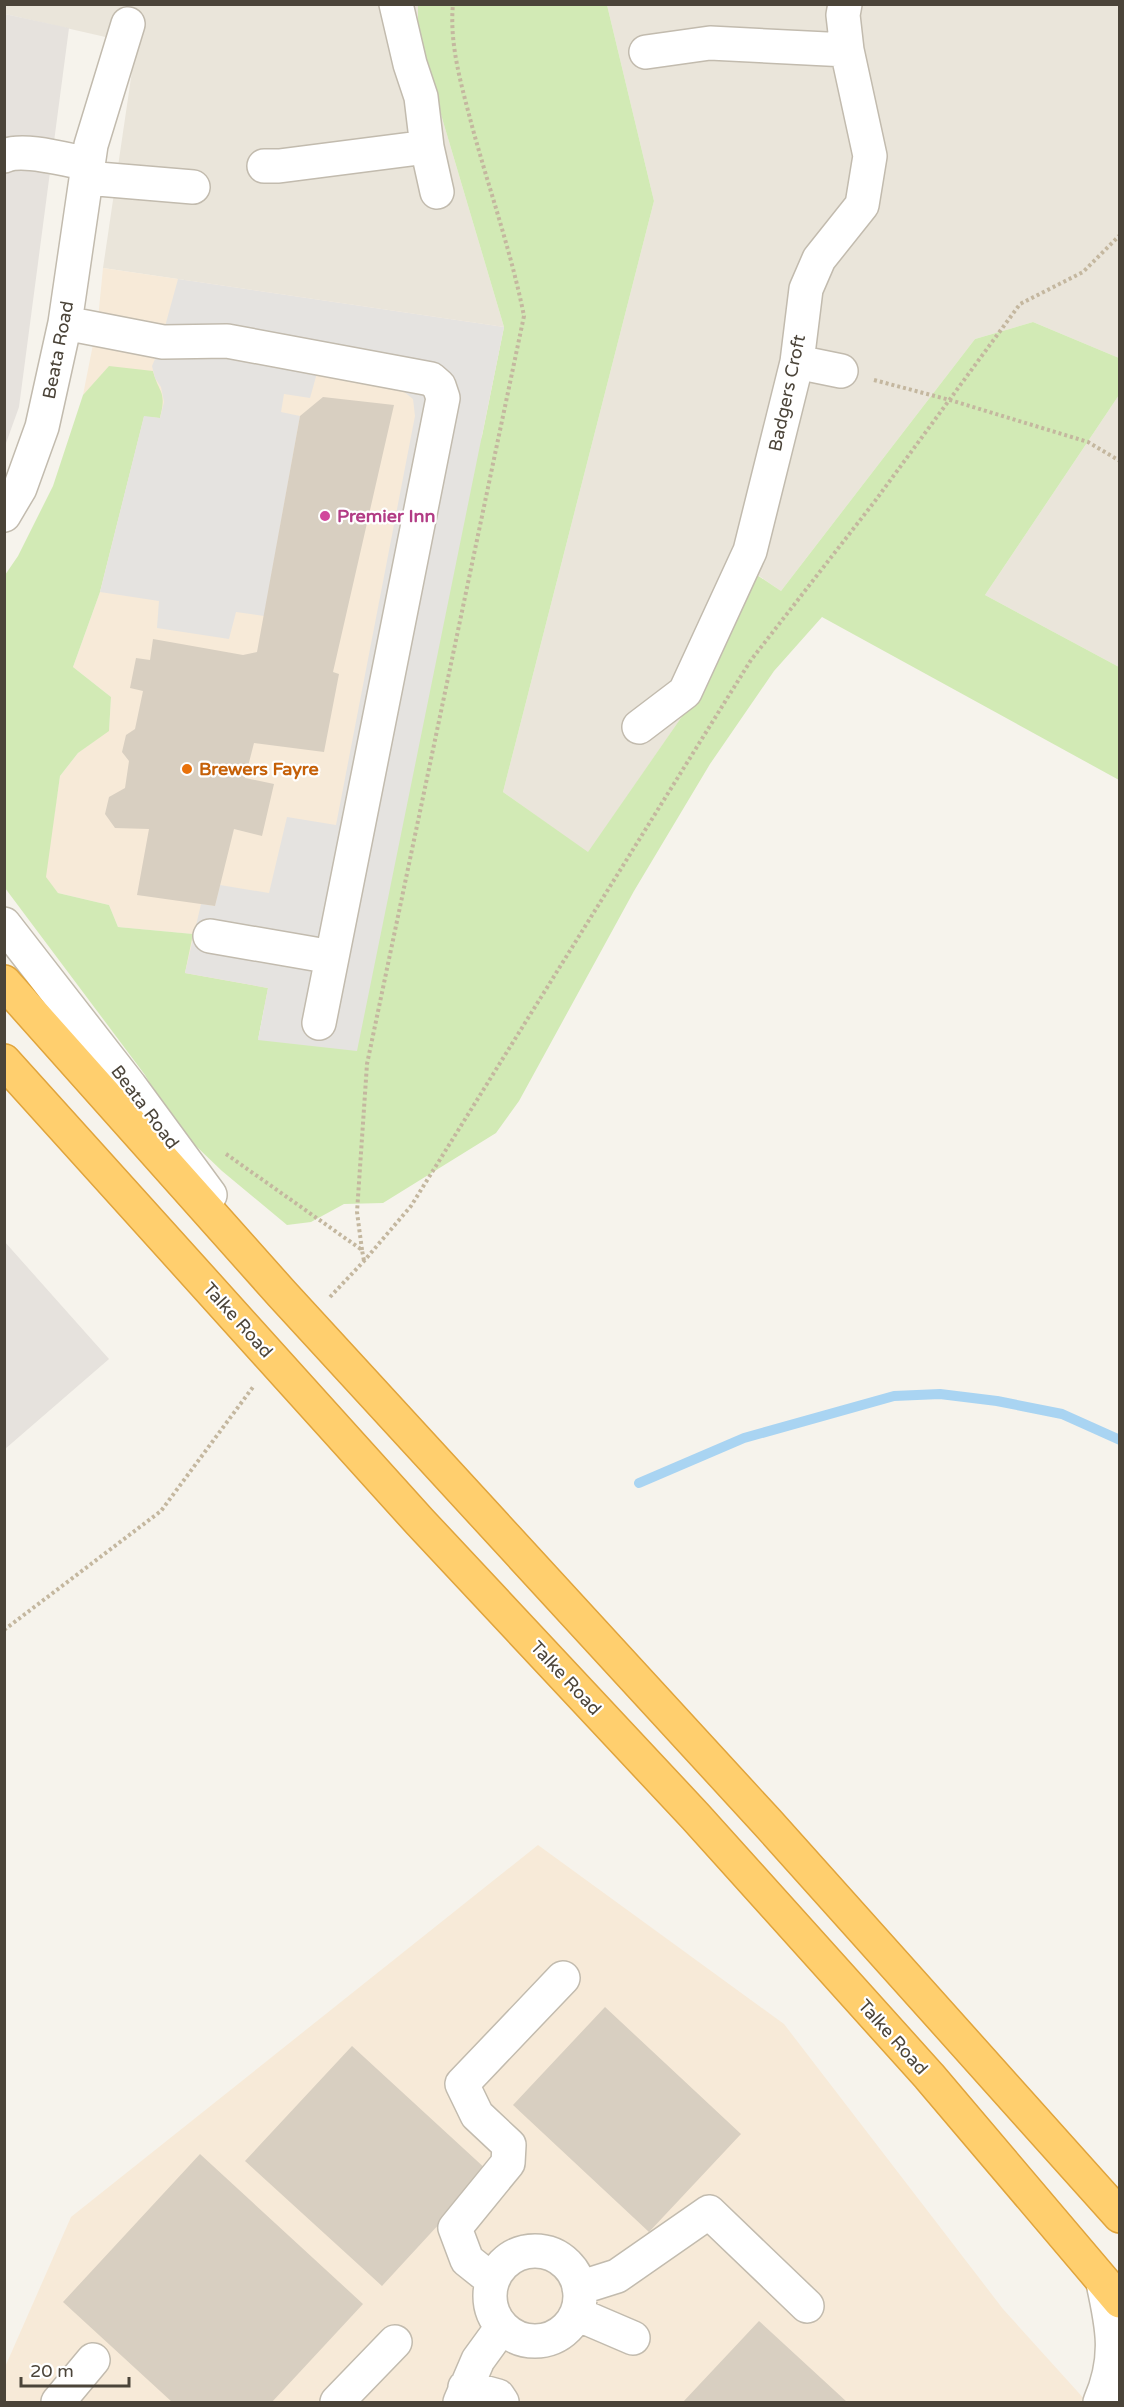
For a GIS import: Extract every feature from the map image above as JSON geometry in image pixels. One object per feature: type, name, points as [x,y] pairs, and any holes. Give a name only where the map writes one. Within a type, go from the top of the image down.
[{"type":"highway","points":[[4,982],[282,1294],[774,1831],[1119,2216]]},
{"type":"highway","name":"Talke Road","points":[[4,1061],[420,1522],[687,1808],[913,2058],[1111,2292]]},
{"type":"street","points":[[396,4],[410,64],[421,97],[427,147],[437,192]]},
{"type":"street","name":"Badgers Croft","points":[[639,727],[685,692],[750,551],[797,362],[806,289],[819,258],[862,205],[870,156],[847,50],[843,15],[845,4]]},
{"type":"street","name":"Beata Road","points":[[4,515],[20,489],[42,427],[65,323],[91,145],[128,24]]},
{"type":"street","points":[[646,52],[710,43],[847,50]]},
{"type":"street","points":[[264,165],[279,166],[427,147]]},
{"type":"street","points":[[4,156],[26,153],[87,171],[193,187]]},
{"type":"street","points":[[65,323],[163,342],[227,341],[431,379],[439,386],[443,398],[319,1023]]},
{"type":"street","points":[[797,362],[841,371]]},
{"type":"street","name":"Beata Road","points":[[4,924],[130,1086],[282,1294]]},
{"type":"street","points":[[210,936],[332,957]]},
{"type":"street","points":[[492,2280],[467,2260],[455,2228],[508,2163],[509,2145],[477,2115],[462,2084],[563,1978]]},
{"type":"street","points":[[578,2301],[709,2212],[807,2306]]},
{"type":"street","points":[[539,2250],[556,2255],[568,2265],[578,2279],[578,2301],[569,2327],[550,2340],[534,2342],[514,2337],[502,2327],[493,2314],[489,2296],[492,2280],[500,2266],[523,2252],[539,2250]]},
{"type":"street","points":[[1100,2403],[1109,2381],[1113,2350],[1111,2292]]},
{"type":"street","points":[[578,2301],[633,2338]]},
{"type":"street","points":[[502,2327],[478,2360],[463,2395],[498,2396],[502,2403]]},
{"type":"street","points":[[338,2403],[395,2342]]},
{"type":"street","points":[[58,2403],[93,2360]]},
{"type":"path","points":[[364,1261],[357,1212],[367,1064],[524,316],[516,276],[461,85],[451,19],[453,4]]},
{"type":"path","points":[[307,1321],[364,1261],[411,1206],[751,660],[875,501],[1020,304],[1083,272],[1119,235]]},
{"type":"path","points":[[841,371],[950,400],[1088,442],[1119,461]]},
{"type":"path","points":[[217,1148],[362,1250]]},
{"type":"path","points":[[4,1630],[161,1511],[273,1359]]},
{"type":"shaded area","points":[[5,4],[418,5],[418,37],[504,327],[103,268],[136,44],[5,14]]},
{"type":"shaded area","points":[[607,5],[1119,5],[1119,358],[1033,322],[975,339],[781,591],[752,571],[694,699],[588,853],[503,792],[654,201]]},
{"type":"shaded area","points":[[5,14],[69,28],[19,407],[5,446]]},
{"type":"shaded area","points":[[103,268],[504,327],[357,1051],[185,973],[192,934],[118,927],[109,905],[58,893],[45,877],[60,776],[78,753],[109,730],[111,697],[73,667],[100,592],[144,416],[110,366],[83,395],[98,319]]},
{"type":"shaded area","points":[[178,279],[504,327],[357,1051],[258,1040],[268,988],[185,973],[201,904],[215,906],[220,885],[269,893],[287,817],[336,825],[415,416],[413,399],[398,387],[317,373],[310,398],[284,394],[281,412],[300,416],[264,616],[236,612],[229,639],[157,628],[159,601],[100,592],[144,416],[160,418],[164,402],[161,387],[155,378],[152,366]]},
{"type":"shaded area","points":[[1119,395],[1119,667],[985,595]]},
{"type":"shaded area","points":[[4,1241],[109,1359],[5,1449],[4,1449]]},
{"type":"shaded area","points":[[538,1845],[784,2024],[1003,2309],[1087,2402],[5,2402],[5,2367],[71,2217]]},
{"type":"green space","points":[[418,5],[607,5],[654,201],[503,792],[588,852],[694,699],[751,571],[781,591],[975,339],[1033,322],[1119,358],[1119,395],[985,595],[1119,667],[1119,780],[822,617],[774,671],[710,764],[634,891],[519,1101],[496,1133],[383,1203],[344,1204],[311,1222],[287,1225],[222,1171],[174,1125],[145,1075],[5,888],[5,575],[18,556],[53,486],[83,395],[109,366],[153,371],[163,402],[160,418],[144,417],[100,592],[73,667],[111,697],[109,731],[78,753],[60,776],[46,877],[58,893],[109,905],[118,927],[193,934],[185,973],[268,988],[258,1040],[482,436],[504,327],[418,37]]},
{"type":"building","points":[[323,397],[394,405],[333,672],[339,674],[324,752],[254,743],[245,778],[274,784],[262,836],[234,829],[215,906],[137,895],[149,829],[115,828],[105,814],[109,797],[125,788],[129,761],[122,752],[126,735],[135,729],[143,691],[130,688],[136,658],[150,660],[153,639],[243,655],[257,652],[300,416]]},
{"type":"building","points":[[605,2007],[741,2134],[649,2232],[513,2105]]},
{"type":"building","points":[[352,2046],[488,2171],[382,2286],[245,2161]]},
{"type":"building","points":[[200,2154],[363,2304],[272,2402],[172,2402],[63,2302]]},
{"type":"building","points":[[759,2321],[847,2402],[683,2402]]},
{"type":"waterway","points":[[639,1483],[744,1438],[894,1396],[940,1394],[997,1401],[1062,1414],[1120,1440]]},
{"type":"place","name":"Premier Inn","points":[[325,516]]},
{"type":"place","name":"Brewers Fayre","points":[[187,769]]}]
